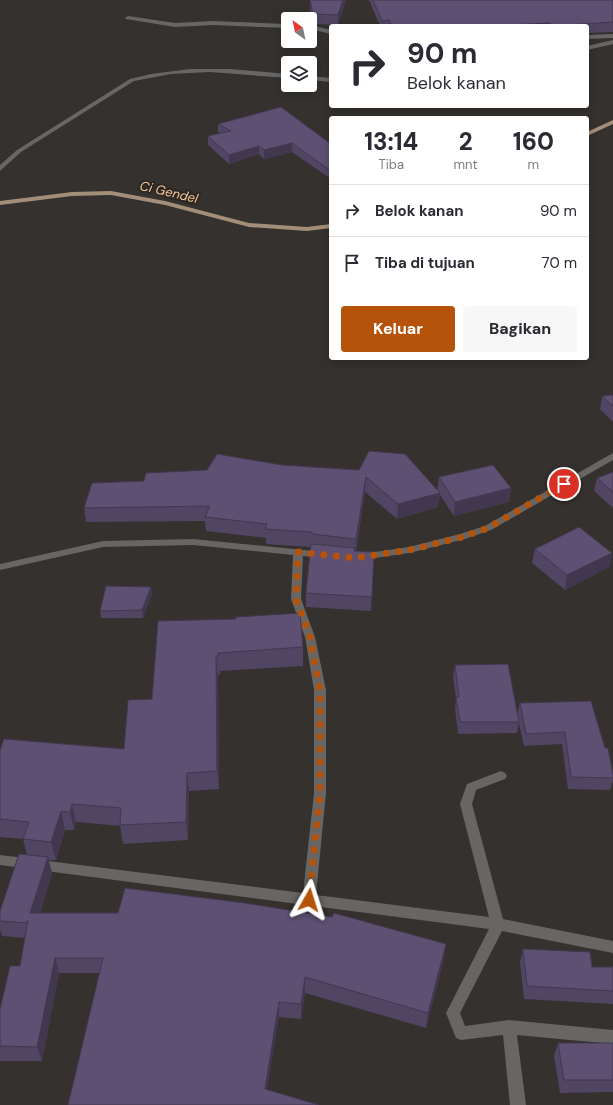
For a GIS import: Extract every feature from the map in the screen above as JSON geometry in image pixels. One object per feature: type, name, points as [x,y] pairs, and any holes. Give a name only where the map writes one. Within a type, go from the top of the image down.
[{"type":"street","points":[[128,18],[175,25],[213,23],[281,26]]},
{"type":"street","points":[[317,29],[329,32]]},
{"type":"street","points":[[589,37],[613,36]]},
{"type":"street","points":[[589,48],[613,42]]},
{"type":"street","points":[[0,169],[18,151],[132,80],[151,75],[205,70],[242,71],[281,75]]},
{"type":"street","points":[[317,79],[329,80]]},
{"type":"street","points":[[348,557],[355,558],[409,550],[462,537],[488,528],[613,456]]},
{"type":"street","points":[[0,567],[103,544],[193,542],[334,556]]},
{"type":"street","points":[[298,552],[296,599],[310,637],[320,690],[320,793],[309,900]]},
{"type":"street","points":[[500,776],[471,787],[466,804],[498,924],[453,1013],[461,1032],[509,1027],[613,1037]]},
{"type":"street","points":[[0,860],[498,924],[613,947]]},
{"type":"street","points":[[509,1027],[518,1105]]},
{"type":"building","points":[[310,0],[343,0],[338,15],[317,14],[317,12],[313,12]]},
{"type":"building","points":[[373,0],[613,0],[613,22],[583,24],[391,24],[389,20],[382,21]]},
{"type":"building","points":[[281,107],[329,143],[329,170],[292,143],[264,150],[259,146],[229,155],[208,136],[231,131],[218,124]]},
{"type":"building","points":[[613,395],[613,406],[602,396]]},
{"type":"building","points":[[369,451],[405,454],[440,493],[398,504],[366,477],[356,539],[312,534],[312,532],[265,529],[267,524],[205,517],[210,506],[84,508],[92,483],[144,481],[146,473],[207,470],[217,454],[282,465],[359,470]]},
{"type":"building","points":[[493,465],[511,488],[455,502],[439,477]]},
{"type":"building","points":[[613,472],[613,492],[597,478]]},
{"type":"building","points":[[579,527],[612,553],[567,575],[535,549]]},
{"type":"building","points":[[311,544],[355,548],[354,551],[374,552],[372,597],[306,593]]},
{"type":"building","points":[[106,586],[151,587],[142,610],[100,611]]},
{"type":"building","points":[[300,613],[303,647],[218,653],[218,656],[216,656],[217,771],[187,773],[186,822],[120,825],[121,808],[72,804],[70,812],[61,811],[51,842],[23,839],[29,822],[0,819],[0,750],[4,739],[124,749],[128,700],[152,699],[158,621],[236,619],[236,617]]},
{"type":"building","points":[[508,664],[519,722],[460,722],[456,697],[459,697],[455,665]]},
{"type":"building","points":[[591,701],[605,748],[608,748],[613,778],[571,777],[565,732],[526,734],[520,703]]},
{"type":"building","points":[[19,854],[48,857],[30,913],[118,913],[125,888],[245,903],[332,917],[334,913],[446,944],[428,1013],[305,977],[301,1004],[279,1002],[265,1089],[319,1105],[68,1105],[103,958],[55,958],[37,1047],[0,1046],[0,1009],[10,966],[20,966],[28,920],[27,923],[0,921],[0,911]]},
{"type":"building","points":[[523,949],[590,952],[592,967],[613,967],[613,991],[527,986]]},
{"type":"building","points":[[558,1043],[613,1043],[613,1080],[564,1080]]},
{"type":"waterway","name":"Ci Gendel","points":[[589,133],[613,122]]},
{"type":"waterway","name":"Ci Gendel","points":[[0,203],[72,194],[111,193],[165,203],[249,225],[307,229],[329,226]]},
{"type":"route","points":[[309,900],[320,793],[320,690],[310,637],[296,599],[298,552],[355,558],[409,550],[462,537],[488,528],[564,484]]}]
